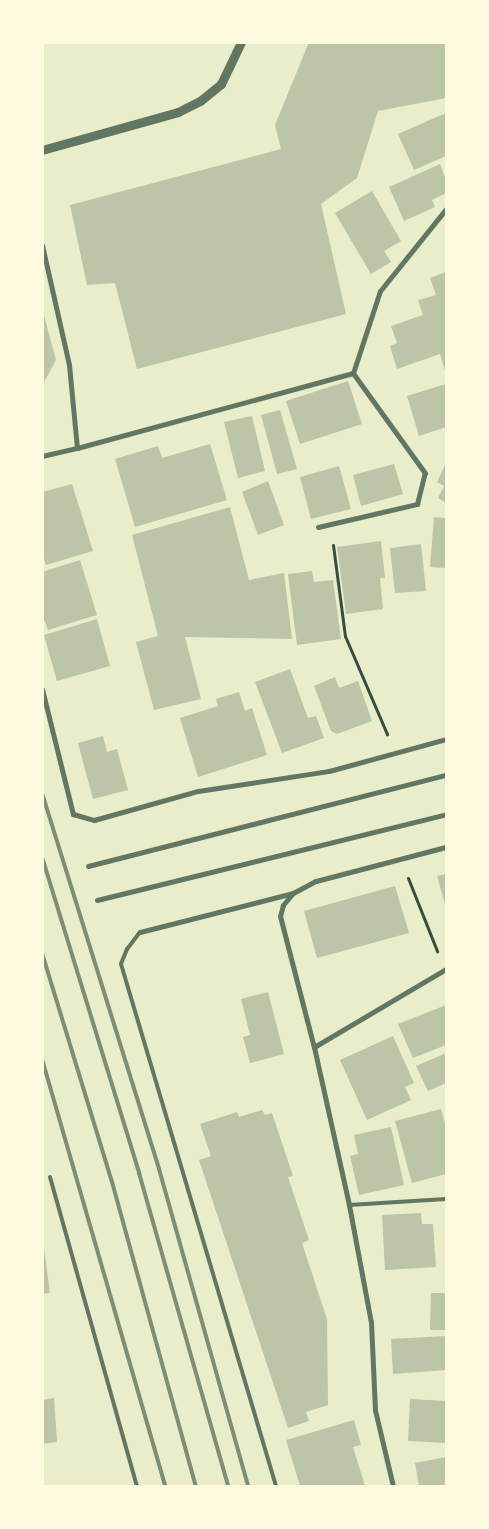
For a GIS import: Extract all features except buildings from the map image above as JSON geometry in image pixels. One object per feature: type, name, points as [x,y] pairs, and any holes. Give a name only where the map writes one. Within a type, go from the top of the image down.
[{"type":"street","points":[[42,150],[178,112],[200,101],[221,84],[241,42]]},
{"type":"street","points":[[354,372],[380,291],[446,209]]},
{"type":"street","points":[[42,245],[69,365],[78,448]]},
{"type":"street","points":[[42,456],[78,448],[354,372]]},
{"type":"street","points":[[318,527],[417,504],[425,473],[354,372]]},
{"type":"street","points":[[42,689],[73,814],[94,820],[198,791],[329,771],[446,739]]},
{"type":"street","points":[[88,866],[446,775]]},
{"type":"street","points":[[98,900],[446,814]]},
{"type":"street","points":[[140,932],[293,893],[316,881],[446,848]]},
{"type":"street","points":[[293,893],[283,904],[280,916],[314,1047],[349,1205],[372,1322],[375,1410],[392,1486]]},
{"type":"street","points":[[314,1047],[446,970]]},
{"type":"lane","points":[[140,932],[127,949],[121,964],[276,1486]]},
{"type":"lane","points":[[50,1177],[137,1486]]},
{"type":"lane","points":[[349,1205],[446,1199]]},
{"type":"path","points":[[330,524],[345,636],[388,737]]},
{"type":"path","points":[[405,870],[446,970]]},
{"type":"railway","points":[[42,793],[159,1169],[248,1486]]},
{"type":"railway","points":[[42,857],[139,1173],[228,1486]]},
{"type":"railway","points":[[42,953],[112,1182],[196,1486]]},
{"type":"railway","points":[[42,1059],[165,1486]]}]
